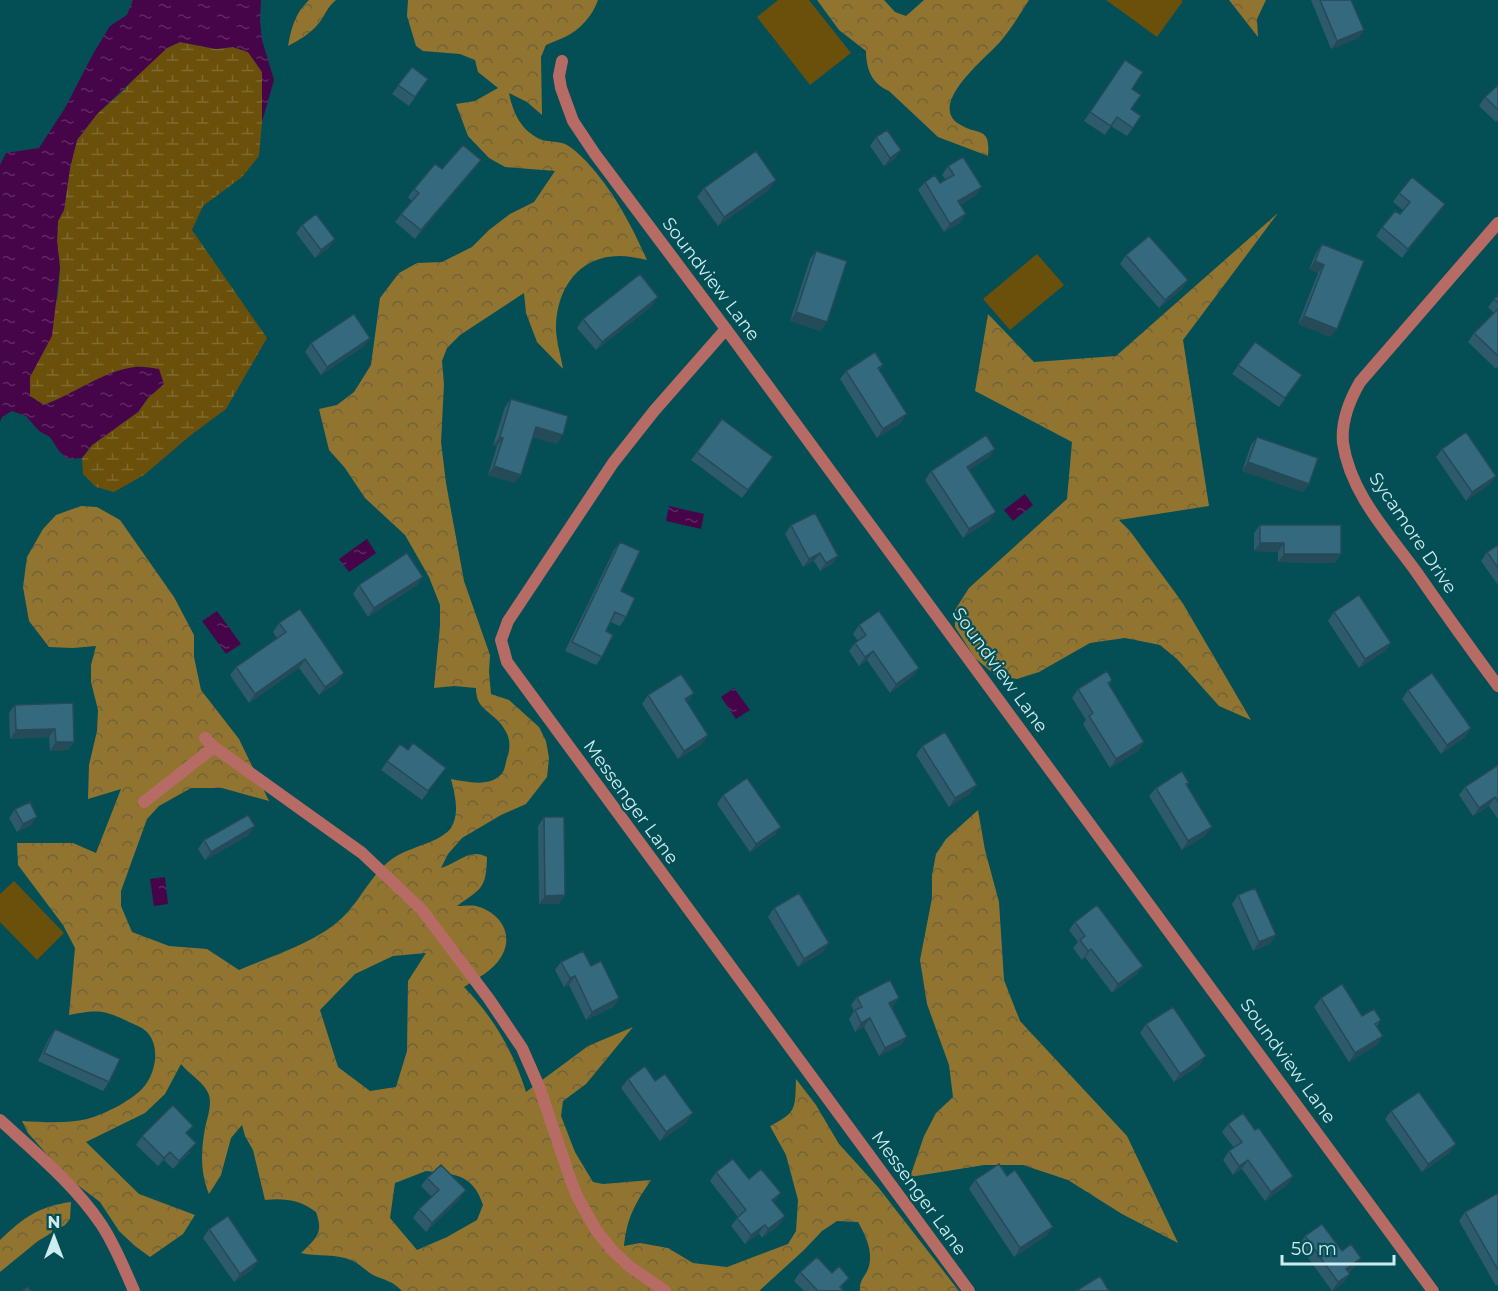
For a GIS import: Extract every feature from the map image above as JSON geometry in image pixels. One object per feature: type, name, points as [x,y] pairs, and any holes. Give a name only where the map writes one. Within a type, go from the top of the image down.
[{"type":"street","name":"Soundview Lane","points":[[562,61],[559,76],[561,88],[573,121],[595,154],[1433,1291]]},
{"type":"street","name":"Sycamore Drive","points":[[1498,223],[1360,382],[1350,400],[1344,422],[1343,442],[1349,469],[1367,505],[1498,686]]},
{"type":"street","name":"Messenger Lane","points":[[726,329],[654,411],[613,463],[508,621],[501,640],[507,662],[969,1291]]},
{"type":"street","points":[[144,802],[209,743],[362,853],[422,910],[489,999],[522,1048],[540,1089],[571,1181],[596,1230],[629,1266],[665,1291]]},
{"type":"street","points":[[0,1120],[70,1186],[94,1215],[114,1247],[134,1291]]},
{"type":"green space","points":[[309,0],[336,0],[312,30],[288,46],[294,22],[300,10]]},
{"type":"green space","points":[[408,0],[598,0],[593,11],[581,26],[571,34],[546,45],[541,57],[542,115],[527,102],[509,93],[519,121],[529,132],[542,140],[568,145],[596,172],[621,208],[647,260],[622,256],[605,258],[592,262],[572,278],[560,301],[557,314],[556,333],[563,369],[537,342],[526,313],[524,293],[460,335],[447,348],[442,361],[444,384],[441,442],[446,483],[464,581],[490,655],[491,694],[509,700],[539,727],[546,741],[549,758],[547,777],[526,804],[501,815],[462,838],[448,854],[441,868],[469,855],[481,854],[487,857],[484,882],[481,887],[457,906],[474,906],[485,909],[498,919],[506,933],[505,949],[498,962],[464,987],[485,1011],[509,1049],[526,1092],[588,1046],[633,1027],[586,1084],[563,1101],[561,1116],[575,1152],[593,1182],[603,1184],[651,1180],[633,1211],[627,1227],[624,1246],[640,1243],[668,1248],[693,1263],[727,1267],[788,1244],[796,1231],[798,1200],[786,1155],[770,1126],[785,1117],[793,1108],[796,1079],[816,1105],[839,1144],[878,1187],[959,1291],[860,1291],[861,1282],[870,1263],[868,1245],[858,1222],[837,1221],[822,1231],[759,1291],[402,1291],[392,1283],[373,1275],[356,1262],[334,1256],[301,1253],[319,1231],[316,1212],[292,1201],[265,1200],[253,1150],[242,1125],[231,1138],[221,1175],[209,1194],[204,1178],[202,1153],[210,1099],[204,1086],[181,1064],[165,1094],[145,1113],[86,1142],[139,1194],[195,1215],[183,1234],[150,1257],[119,1231],[100,1202],[67,1177],[28,1133],[22,1121],[71,1122],[102,1114],[127,1101],[141,1090],[152,1072],[155,1058],[154,1044],[145,1030],[119,1017],[92,1012],[69,1015],[75,948],[63,925],[18,865],[17,843],[73,843],[96,853],[121,789],[88,799],[89,765],[97,731],[98,710],[91,682],[91,665],[96,646],[49,647],[29,621],[23,587],[27,557],[43,529],[56,515],[81,506],[97,507],[120,520],[174,597],[194,635],[194,657],[201,690],[239,739],[269,801],[222,788],[191,788],[159,806],[147,819],[121,891],[121,906],[132,932],[169,946],[207,949],[239,970],[294,948],[321,933],[344,916],[387,863],[401,853],[433,841],[451,828],[456,810],[451,779],[486,782],[503,772],[509,750],[508,736],[499,721],[479,703],[476,688],[454,686],[434,688],[440,605],[429,577],[405,535],[365,498],[345,468],[329,450],[319,409],[337,405],[354,392],[371,365],[380,298],[399,273],[417,263],[442,262],[472,247],[510,214],[534,202],[555,171],[505,167],[489,158],[468,136],[456,104],[475,101],[498,88],[478,72],[475,60],[460,54],[423,51],[416,46],[407,16]],"holes":[[[426,953],[408,981],[407,1051],[396,1087],[370,1091],[338,1067],[320,1010],[355,974],[393,956]],[[426,1171],[462,1177],[474,1187],[483,1205],[477,1220],[417,1250],[390,1218],[395,1183]]]},
{"type":"green space","points":[[778,0],[809,0],[851,53],[810,85],[757,17]]},
{"type":"green space","points":[[817,0],[884,0],[895,12],[906,16],[924,0],[1029,0],[1000,42],[962,82],[954,93],[950,105],[951,115],[959,124],[985,135],[988,156],[938,137],[889,91],[878,84],[869,70],[866,51],[839,30]]},
{"type":"green space","points":[[1106,0],[1181,0],[1183,1],[1157,37]]},
{"type":"green space","points":[[1229,0],[1266,0],[1257,19],[1258,37]]},
{"type":"green space","points":[[180,42],[216,49],[233,47],[248,52],[262,72],[259,156],[242,177],[203,206],[192,230],[267,338],[226,409],[144,475],[114,492],[96,487],[83,474],[82,458],[92,445],[138,412],[148,398],[163,384],[113,372],[43,405],[30,396],[30,377],[38,360],[58,296],[60,268],[57,241],[58,221],[64,210],[77,140],[97,114],[140,72],[167,48]]},
{"type":"green space","points":[[1278,213],[1183,340],[1209,506],[1119,520],[1130,531],[1182,602],[1251,720],[1219,706],[1177,659],[1160,645],[1125,638],[1090,643],[1039,672],[1017,679],[995,675],[975,658],[955,627],[955,610],[969,588],[1067,499],[1072,442],[975,391],[988,314],[1034,362],[1116,356]]},
{"type":"green space","points":[[1037,254],[1064,285],[1010,330],[983,299]]},
{"type":"green space","points":[[978,810],[985,850],[999,902],[1004,980],[1020,1021],[1127,1136],[1178,1243],[1122,1214],[1068,1180],[1023,1165],[984,1165],[910,1177],[924,1136],[936,1113],[953,1097],[949,1065],[927,1004],[920,960],[932,898],[932,875],[936,854],[946,839]]},
{"type":"green space","points":[[14,881],[64,933],[37,960],[0,922],[0,894]]},
{"type":"green space","points":[[71,1202],[70,1219],[65,1225],[38,1241],[0,1272],[0,1240],[32,1214]]},
{"type":"water","points":[[133,0],[261,0],[262,40],[274,80],[262,122],[262,72],[248,52],[233,47],[216,49],[180,42],[167,48],[97,114],[77,140],[64,210],[58,221],[57,241],[60,268],[52,336],[30,377],[30,396],[44,405],[100,378],[135,367],[159,369],[164,384],[148,398],[138,412],[92,445],[82,458],[68,459],[59,451],[50,437],[39,431],[26,416],[12,411],[2,417],[0,422],[0,165],[6,153],[39,148],[65,108],[110,26],[127,15]]},
{"type":"water","points":[[1025,494],[1033,505],[1013,521],[1004,510]]},
{"type":"water","points":[[669,506],[704,514],[701,529],[666,521]]},
{"type":"water","points":[[367,539],[376,553],[349,572],[339,559]]},
{"type":"water","points":[[217,611],[241,644],[226,654],[202,621]]},
{"type":"water","points":[[734,688],[750,710],[736,719],[721,697]]},
{"type":"water","points":[[165,877],[168,904],[154,906],[150,879]]},
{"type":"building","points":[[1320,0],[1351,0],[1364,30],[1337,41]]},
{"type":"building","points":[[1125,60],[1143,72],[1132,89],[1141,95],[1131,109],[1141,116],[1133,128],[1117,117],[1111,126],[1090,112]]},
{"type":"building","points":[[412,67],[428,79],[415,97],[398,85]]},
{"type":"building","points":[[1498,85],[1498,110],[1485,97]]},
{"type":"building","points":[[887,130],[901,150],[890,158],[876,137]]},
{"type":"building","points":[[463,145],[481,160],[421,230],[401,214],[419,193],[414,189],[435,164],[442,169]]},
{"type":"building","points":[[756,151],[776,180],[724,217],[704,188]]},
{"type":"building","points":[[963,157],[982,187],[958,201],[966,214],[950,224],[925,182],[935,175],[940,183],[954,175],[948,166]]},
{"type":"building","points":[[1412,177],[1445,204],[1408,249],[1382,227],[1395,211],[1400,214],[1410,202],[1399,193]]},
{"type":"building","points":[[316,214],[335,239],[321,250],[302,225]]},
{"type":"building","points":[[1149,236],[1188,280],[1165,300],[1126,255]]},
{"type":"building","points":[[1322,244],[1364,261],[1337,329],[1304,316],[1324,265],[1315,261]]},
{"type":"building","points":[[816,251],[847,261],[827,322],[796,312]]},
{"type":"building","points":[[640,274],[658,297],[602,342],[583,319]]},
{"type":"building","points":[[1498,309],[1498,356],[1474,333]]},
{"type":"building","points":[[354,314],[370,338],[327,367],[311,343]]},
{"type":"building","points":[[1255,342],[1302,375],[1285,398],[1238,365]]},
{"type":"building","points":[[875,352],[883,365],[878,368],[907,414],[883,429],[846,371]]},
{"type":"building","points":[[511,399],[568,416],[563,435],[536,427],[521,475],[494,466],[503,438],[500,437]]},
{"type":"building","points":[[722,419],[773,457],[748,490],[697,452]]},
{"type":"building","points":[[1466,432],[1496,476],[1472,492],[1442,449]]},
{"type":"building","points":[[986,435],[995,449],[967,467],[996,512],[969,529],[931,471]]},
{"type":"building","points":[[1257,437],[1318,458],[1309,484],[1248,462]]},
{"type":"building","points":[[815,513],[838,556],[826,563],[820,553],[809,559],[791,525]]},
{"type":"building","points":[[1260,525],[1341,525],[1341,554],[1284,554],[1284,543],[1260,543]]},
{"type":"building","points":[[620,542],[640,551],[621,591],[635,598],[626,617],[615,612],[606,631],[613,635],[602,657],[572,642]]},
{"type":"building","points":[[1498,545],[1498,568],[1487,552]]},
{"type":"building","points":[[407,553],[423,577],[374,608],[359,585]]},
{"type":"building","points":[[1359,595],[1391,643],[1365,659],[1334,612]]},
{"type":"building","points":[[300,609],[344,673],[325,687],[305,659],[255,694],[236,667],[286,632],[279,623]]},
{"type":"building","points":[[879,611],[919,668],[896,684],[873,651],[865,657],[855,643],[866,635],[859,625]]},
{"type":"building","points":[[1107,671],[1112,680],[1108,683],[1144,742],[1116,759],[1089,716],[1093,713],[1078,689]]},
{"type":"building","points":[[1432,673],[1471,728],[1447,745],[1408,690]]},
{"type":"building","points":[[681,674],[694,693],[685,699],[708,735],[684,751],[648,695]]},
{"type":"building","points":[[73,703],[74,742],[56,742],[55,729],[16,730],[15,705]]},
{"type":"building","points":[[945,732],[977,785],[955,798],[922,746]]},
{"type":"building","points":[[413,743],[446,768],[428,791],[387,761],[400,744],[408,750]]},
{"type":"building","points":[[1498,765],[1498,802],[1495,797],[1479,808],[1465,787]]},
{"type":"building","points":[[1182,771],[1189,783],[1186,784],[1212,827],[1188,841],[1156,788]]},
{"type":"building","points":[[747,778],[781,827],[756,844],[723,795]]},
{"type":"building","points":[[30,802],[37,817],[23,824],[15,809]]},
{"type":"building","points":[[248,815],[255,826],[211,852],[204,840]]},
{"type":"building","points":[[544,817],[564,817],[565,895],[545,896]]},
{"type":"building","points":[[1255,888],[1276,935],[1259,942],[1238,895]]},
{"type":"building","points":[[799,893],[829,943],[804,959],[774,908]]},
{"type":"building","points":[[1097,905],[1143,966],[1118,984],[1091,949],[1088,951],[1080,940],[1085,936],[1075,922]]},
{"type":"building","points":[[583,951],[591,966],[601,961],[619,998],[592,1012],[575,976],[570,978],[561,962]]},
{"type":"building","points":[[890,980],[899,998],[889,1003],[907,1037],[885,1048],[870,1018],[861,1023],[855,1010],[862,1007],[857,997]]},
{"type":"building","points":[[1342,984],[1362,1016],[1374,1009],[1381,1020],[1375,1024],[1383,1036],[1355,1053],[1321,998]]},
{"type":"building","points":[[1173,1007],[1206,1056],[1180,1074],[1146,1024]]},
{"type":"building","points":[[55,1029],[120,1059],[109,1082],[44,1053]]},
{"type":"building","points":[[645,1066],[655,1081],[665,1074],[693,1113],[666,1132],[628,1079]]},
{"type":"building","points":[[1419,1092],[1456,1144],[1428,1164],[1391,1111]]},
{"type":"building","points":[[173,1105],[193,1126],[186,1133],[196,1143],[179,1161],[170,1152],[164,1158],[142,1136]]},
{"type":"building","points":[[1243,1113],[1255,1130],[1259,1128],[1293,1176],[1271,1192],[1248,1160],[1239,1166],[1229,1151],[1242,1142],[1228,1124]]},
{"type":"building","points":[[733,1159],[749,1179],[761,1169],[781,1193],[772,1200],[785,1216],[768,1229],[765,1225],[751,1235],[737,1218],[746,1210],[716,1172]]},
{"type":"building","points":[[999,1164],[1007,1176],[1015,1170],[1053,1227],[1020,1248],[975,1180]]},
{"type":"building","points":[[441,1165],[466,1190],[432,1223],[419,1209],[439,1190],[427,1178]]},
{"type":"building","points":[[1498,1193],[1498,1270],[1465,1212]]},
{"type":"building","points":[[228,1216],[258,1261],[240,1274],[209,1229]]},
{"type":"building","points":[[1322,1224],[1342,1251],[1351,1244],[1361,1258],[1346,1269],[1350,1274],[1338,1282],[1305,1236]]},
{"type":"building","points":[[817,1257],[832,1273],[839,1266],[849,1278],[840,1287],[844,1291],[818,1291],[800,1272]]},
{"type":"building","points":[[1100,1276],[1109,1291],[1076,1291]]}]
